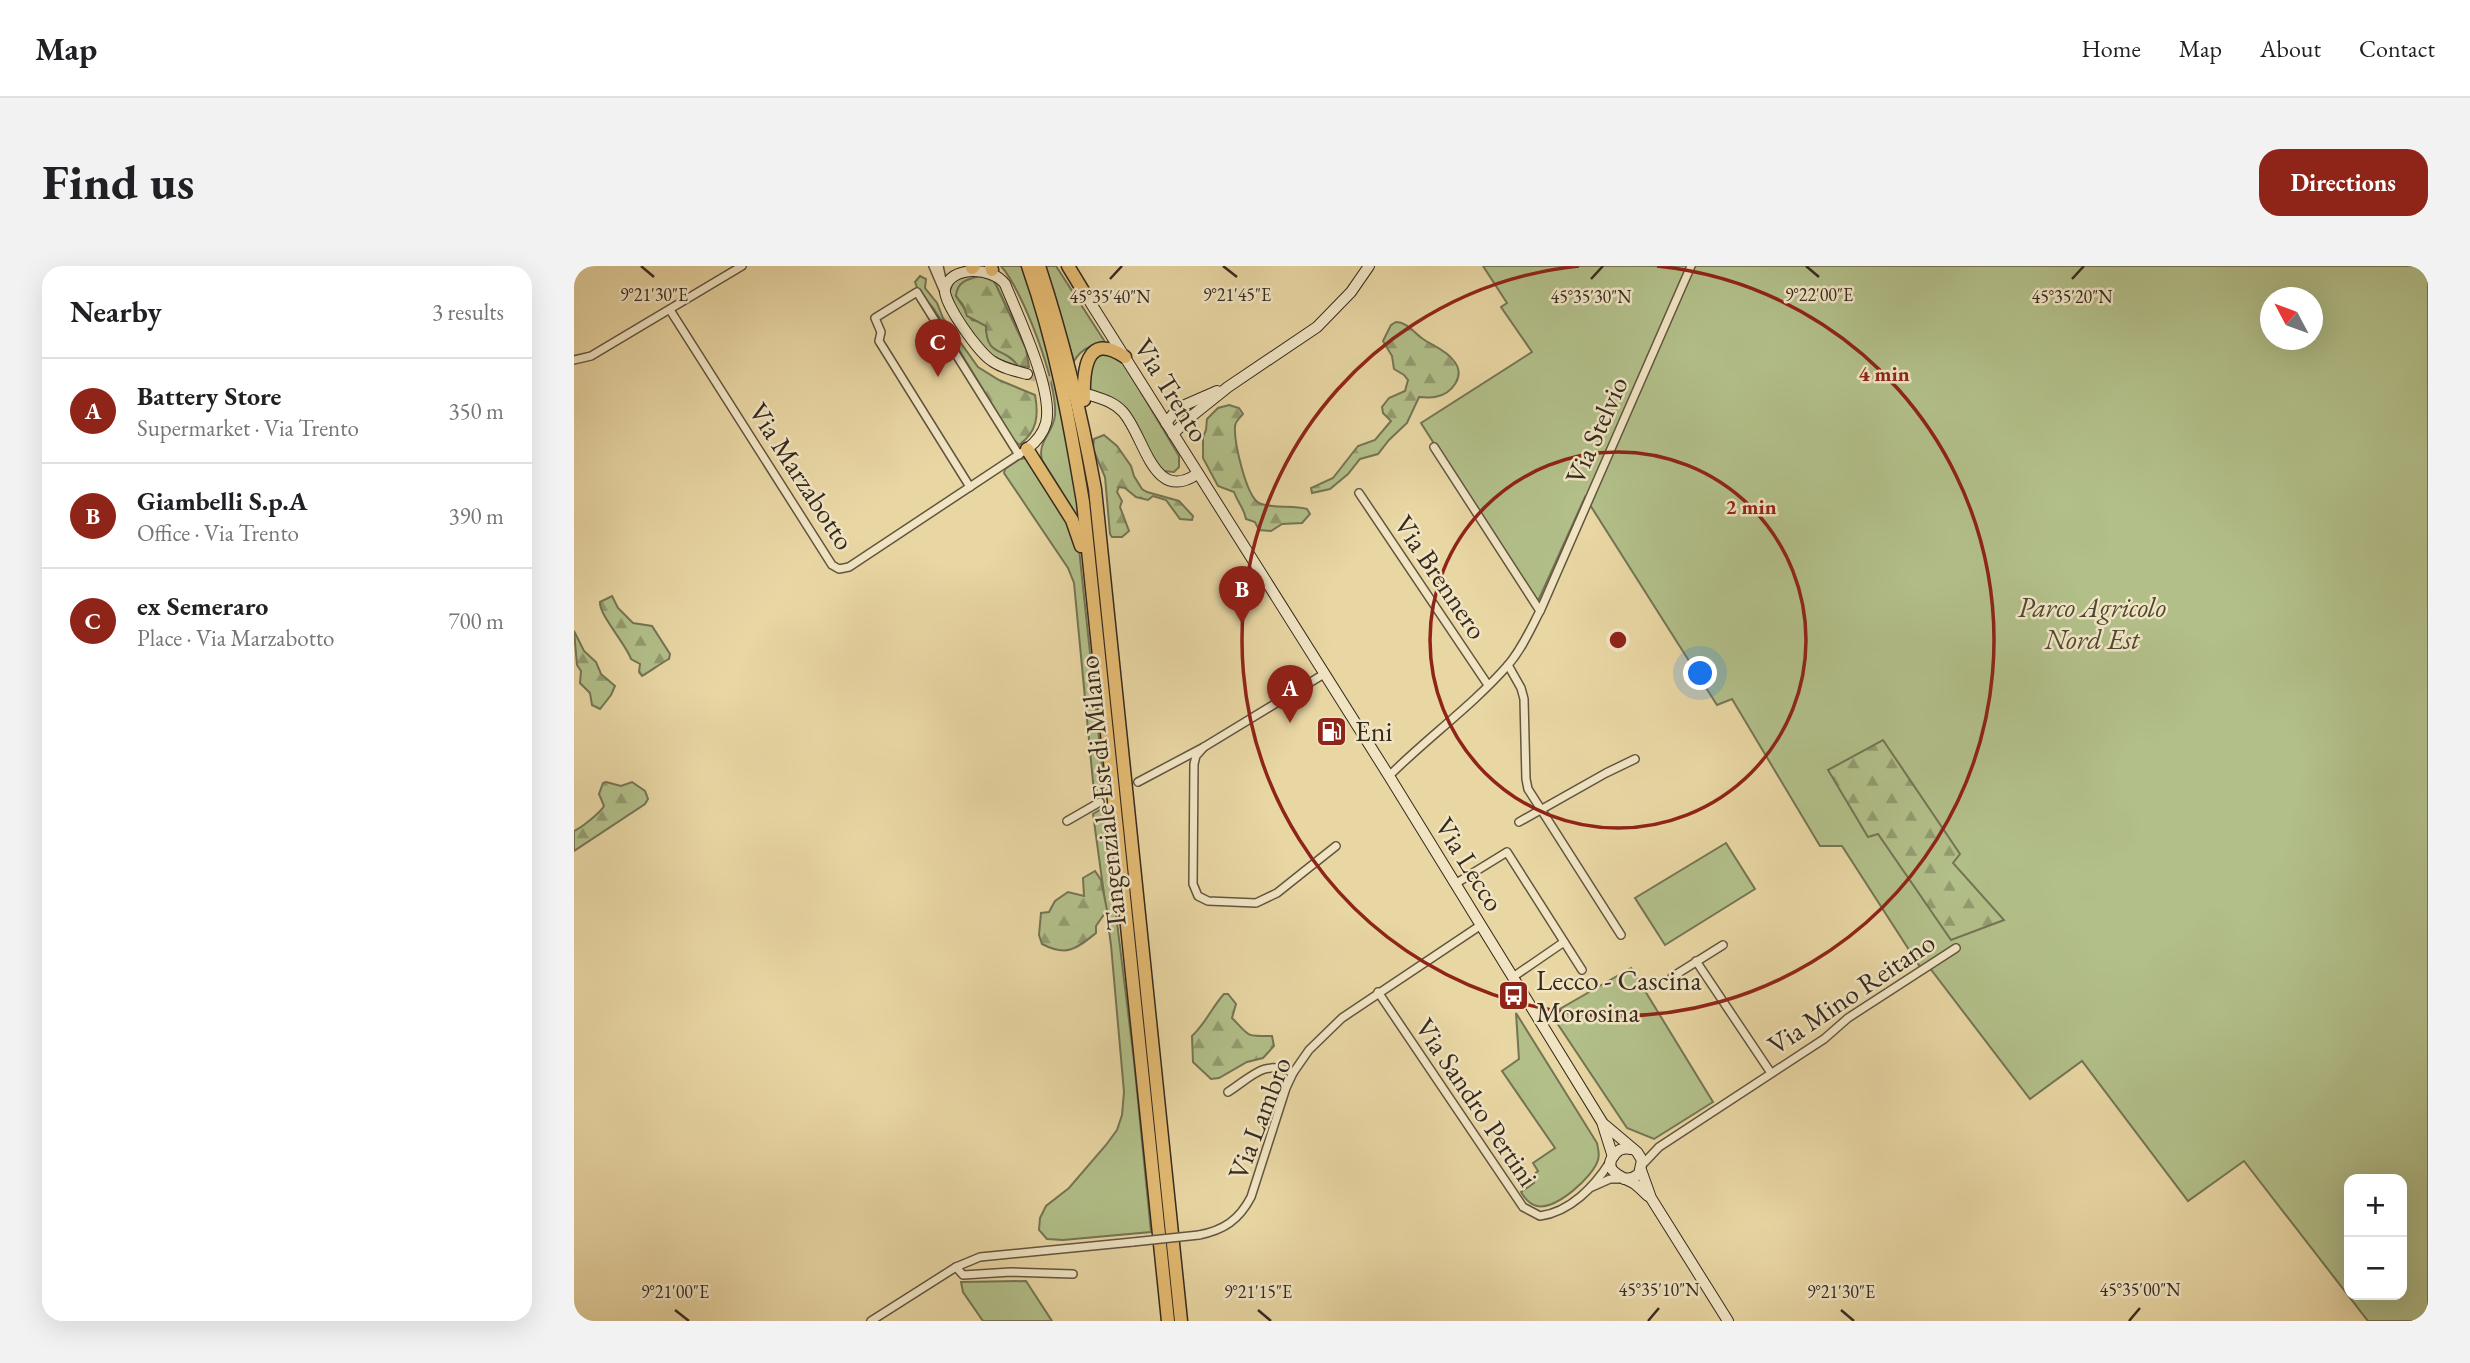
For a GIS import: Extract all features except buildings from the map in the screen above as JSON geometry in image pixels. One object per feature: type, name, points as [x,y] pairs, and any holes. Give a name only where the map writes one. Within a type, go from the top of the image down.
[{"type":"highway","name":"Tangenziale Est di Milano","points":[[1028,266],[1041,303],[1065,395],[1083,502],[1168,1321]]},
{"type":"highway","name":"Tangenziale Est di Milano","points":[[1039,266],[1060,328],[1094,489],[1181,1321]]},
{"type":"highway","points":[[1068,266],[1085,294]]},
{"type":"highway","points":[[1086,442],[1083,376],[1085,363],[1096,351],[1105,349],[1125,357]]},
{"type":"highway","points":[[1023,452],[1068,512],[1078,533],[1097,636]]},
{"type":"street","points":[[574,360],[591,356],[742,266]]},
{"type":"street","points":[[933,266],[956,316],[986,356],[1000,365],[1027,374]]},
{"type":"street","points":[[939,266],[942,280],[948,282]]},
{"type":"street","points":[[1173,434],[1228,387],[1317,327],[1351,292],[1369,266]]},
{"type":"street","name":"Via Stelvio","points":[[1389,776],[1508,665],[1526,638],[1691,266]]},
{"type":"street","points":[[945,296],[948,282],[956,273],[970,267],[991,268],[1001,277],[1031,351],[1047,400],[1048,415],[1043,432],[1023,452],[917,292],[875,318],[881,332],[879,341],[970,488]]},
{"type":"street","name":"Via Trento","points":[[1085,294],[1389,776]]},
{"type":"street","name":"Via Marzabotto","points":[[670,310],[835,568],[846,569],[1023,452]]},
{"type":"street","points":[[1166,423],[1178,408],[1228,387]]},
{"type":"street","name":"Via Trento","points":[[1090,395],[1112,403],[1124,413],[1154,466],[1166,480],[1177,483],[1197,474]]},
{"type":"street","points":[[1434,447],[1539,611]]},
{"type":"street","name":"Via Brennero","points":[[1359,493],[1488,685]]},
{"type":"street","points":[[1508,665],[1524,699],[1528,789],[1621,935]]},
{"type":"street","points":[[1138,782],[1204,747],[1325,674]]},
{"type":"street","points":[[1204,747],[1196,756],[1194,764],[1193,884],[1198,896],[1208,901],[1247,904],[1266,900],[1336,846]]},
{"type":"street","points":[[1519,822],[1635,759]]},
{"type":"street","name":"Via Lecco","points":[[1389,776],[1602,1122],[1615,1174],[1633,1182],[1651,1198]]},
{"type":"street","points":[[1066,821],[1100,803]]},
{"type":"street","name":"Via Lecco","points":[[1455,884],[1507,852],[1582,970]]},
{"type":"street","name":"Via Lambro","points":[[871,1321],[956,1266],[991,1255],[1199,1235],[1224,1228],[1246,1207],[1251,1197],[1293,1073],[1308,1050],[1330,1027],[1378,992],[1480,925]]},
{"type":"street","points":[[1513,977],[1564,942]]},
{"type":"street","points":[[1672,977],[1723,945]]},
{"type":"street","name":"Via Mino Reitano","points":[[1634,1150],[1651,1151],[1659,1147],[1824,1040],[1848,1018],[1956,948]]},
{"type":"street","name":"Via Mino Reitano","points":[[1696,961],[1771,1073]]},
{"type":"street","name":"Via Sandro Pertini","points":[[1378,992],[1523,1207],[1540,1216],[1558,1212],[1588,1189]]},
{"type":"street","points":[[1228,1092],[1275,1065],[1293,1073]]},
{"type":"street","name":"Via Lecco","points":[[1602,1122],[1642,1160],[1651,1198],[1728,1321]]},
{"type":"street","name":"Via Mino Reitano","points":[[1642,1168],[1659,1147]]},
{"type":"street","points":[[1588,1189],[1612,1158],[1623,1149],[1634,1150]]},
{"type":"street","points":[[1588,1189],[1610,1179],[1636,1177],[1642,1168]]},
{"type":"street","points":[[956,1266],[963,1275],[1011,1272],[1073,1274]]},
{"type":"green space","points":[[1001,266],[1025,266],[1055,361],[1082,524],[1042,460],[1042,447],[1055,415],[1051,381],[1019,294]]},
{"type":"green space","points":[[1045,266],[1056,266],[1107,345],[1088,348],[1074,361]]},
{"type":"green space","name":"Parco Agricolo Nord Est","points":[[1483,266],[2428,266],[2428,1321],[2368,1321],[2352,1300],[2407,1300],[2407,1174],[2344,1174],[2344,1290],[2244,1161],[2188,1201],[2082,1061],[2030,1099],[1929,967],[1922,970],[1842,846],[1820,846],[1732,699],[1717,705],[1585,497],[1539,599],[1533,599],[1421,423],[1532,352],[1501,307],[1507,303]]},
{"type":"green space","points":[[981,271],[1001,286],[1026,349],[996,285],[956,296],[972,320],[982,322],[986,326],[993,345],[1018,366],[995,358],[985,350],[967,327],[949,293],[954,280]]},
{"type":"green space","points":[[920,276],[926,279],[925,288],[978,367],[999,380],[1035,395],[1035,423],[1030,435],[1019,445],[934,309],[918,290],[915,282]]},
{"type":"green space","points":[[981,276],[996,285],[1026,349],[1029,367],[1018,366],[993,347],[989,343],[986,326],[967,316],[956,296],[961,284]]},
{"type":"green space","points":[[1396,322],[1407,326],[1451,357],[1457,367],[1458,378],[1452,388],[1441,395],[1419,397],[1407,423],[1378,454],[1360,459],[1348,474],[1330,489],[1312,493],[1311,488],[1333,478],[1358,446],[1375,440],[1391,421],[1383,413],[1382,407],[1389,398],[1405,391],[1408,380],[1394,369],[1392,356],[1383,341],[1391,325]]},
{"type":"green space","points":[[1105,352],[1123,362],[1179,456],[1179,467],[1174,472],[1160,468],[1122,406],[1112,398],[1086,389],[1087,363]]},
{"type":"green space","points":[[1229,405],[1239,408],[1243,414],[1235,425],[1236,444],[1245,480],[1254,498],[1264,505],[1307,509],[1310,514],[1302,523],[1282,524],[1271,531],[1259,530],[1255,522],[1246,519],[1234,492],[1218,486],[1203,458],[1203,437],[1207,419],[1218,408]]},
{"type":"green space","points":[[1104,435],[1117,446],[1142,489],[1179,501],[1193,516],[1192,520],[1180,519],[1166,500],[1153,496],[1148,500],[1136,497],[1125,488],[1119,487],[1117,492],[1122,501],[1120,507],[1129,531],[1122,537],[1112,537],[1105,477],[1093,449],[1094,439]]},
{"type":"green space","points":[[1026,458],[1030,460],[1069,521],[1079,549],[1104,785],[1094,792],[1074,583],[1068,568],[1004,473],[1005,469]]},
{"type":"green space","points":[[612,596],[618,608],[633,623],[652,626],[670,654],[669,659],[642,676],[639,672],[640,664],[631,659],[601,608],[600,602]]},
{"type":"green space","points":[[574,631],[584,651],[596,662],[601,674],[615,686],[600,709],[592,705],[590,693],[580,683],[581,671],[577,665]]},
{"type":"green space","points":[[1883,740],[1960,854],[1953,863],[2004,920],[1951,940],[1878,834],[1868,837],[1828,770]]},
{"type":"green space","points":[[606,782],[621,786],[632,782],[645,791],[648,799],[645,804],[574,851],[574,831],[604,806],[599,794]]},
{"type":"green space","points":[[1103,808],[1134,1061],[1151,1232],[1047,1239],[1039,1230],[1040,1218],[1046,1206],[1069,1188],[1106,1145],[1117,1130],[1122,1115],[1124,1092],[1111,945],[1093,814]]},
{"type":"green space","points":[[1726,843],[1755,889],[1665,945],[1635,898]]},
{"type":"green space","points":[[1095,871],[1101,880],[1107,910],[1096,926],[1096,933],[1071,949],[1058,950],[1042,944],[1039,935],[1041,913],[1049,912],[1055,901],[1068,892],[1084,896],[1083,878]]},
{"type":"green space","points":[[1631,968],[1713,1102],[1654,1139],[1627,1128],[1551,1014]]},
{"type":"green space","points":[[1224,994],[1228,994],[1236,1004],[1232,1018],[1242,1029],[1252,1035],[1272,1036],[1274,1046],[1263,1058],[1247,1062],[1219,1078],[1211,1079],[1193,1062],[1192,1036]]},
{"type":"green space","points":[[1516,1013],[1597,1143],[1599,1151],[1595,1167],[1582,1183],[1563,1198],[1545,1206],[1532,1204],[1521,1192],[1534,1183],[1531,1177],[1538,1171],[1533,1163],[1555,1148],[1502,1071],[1519,1059]]},
{"type":"green space","points":[[1026,1281],[1052,1321],[983,1321],[963,1292],[961,1282]]},
{"type":"tunnel","points":[[1027,374],[1067,387]]},
{"type":"place","name":"ex Semeraro","points":[[938,377]]},
{"type":"place","name":"Giambelli S.p.A","points":[[1242,624]]},
{"type":"place","name":"Battery Store","points":[[1290,723]]},
{"type":"place","name":"Eni","points":[[1332,731]]},
{"type":"place","name":"Lecco - Cascina Morosina","points":[[1513,996]]}]
